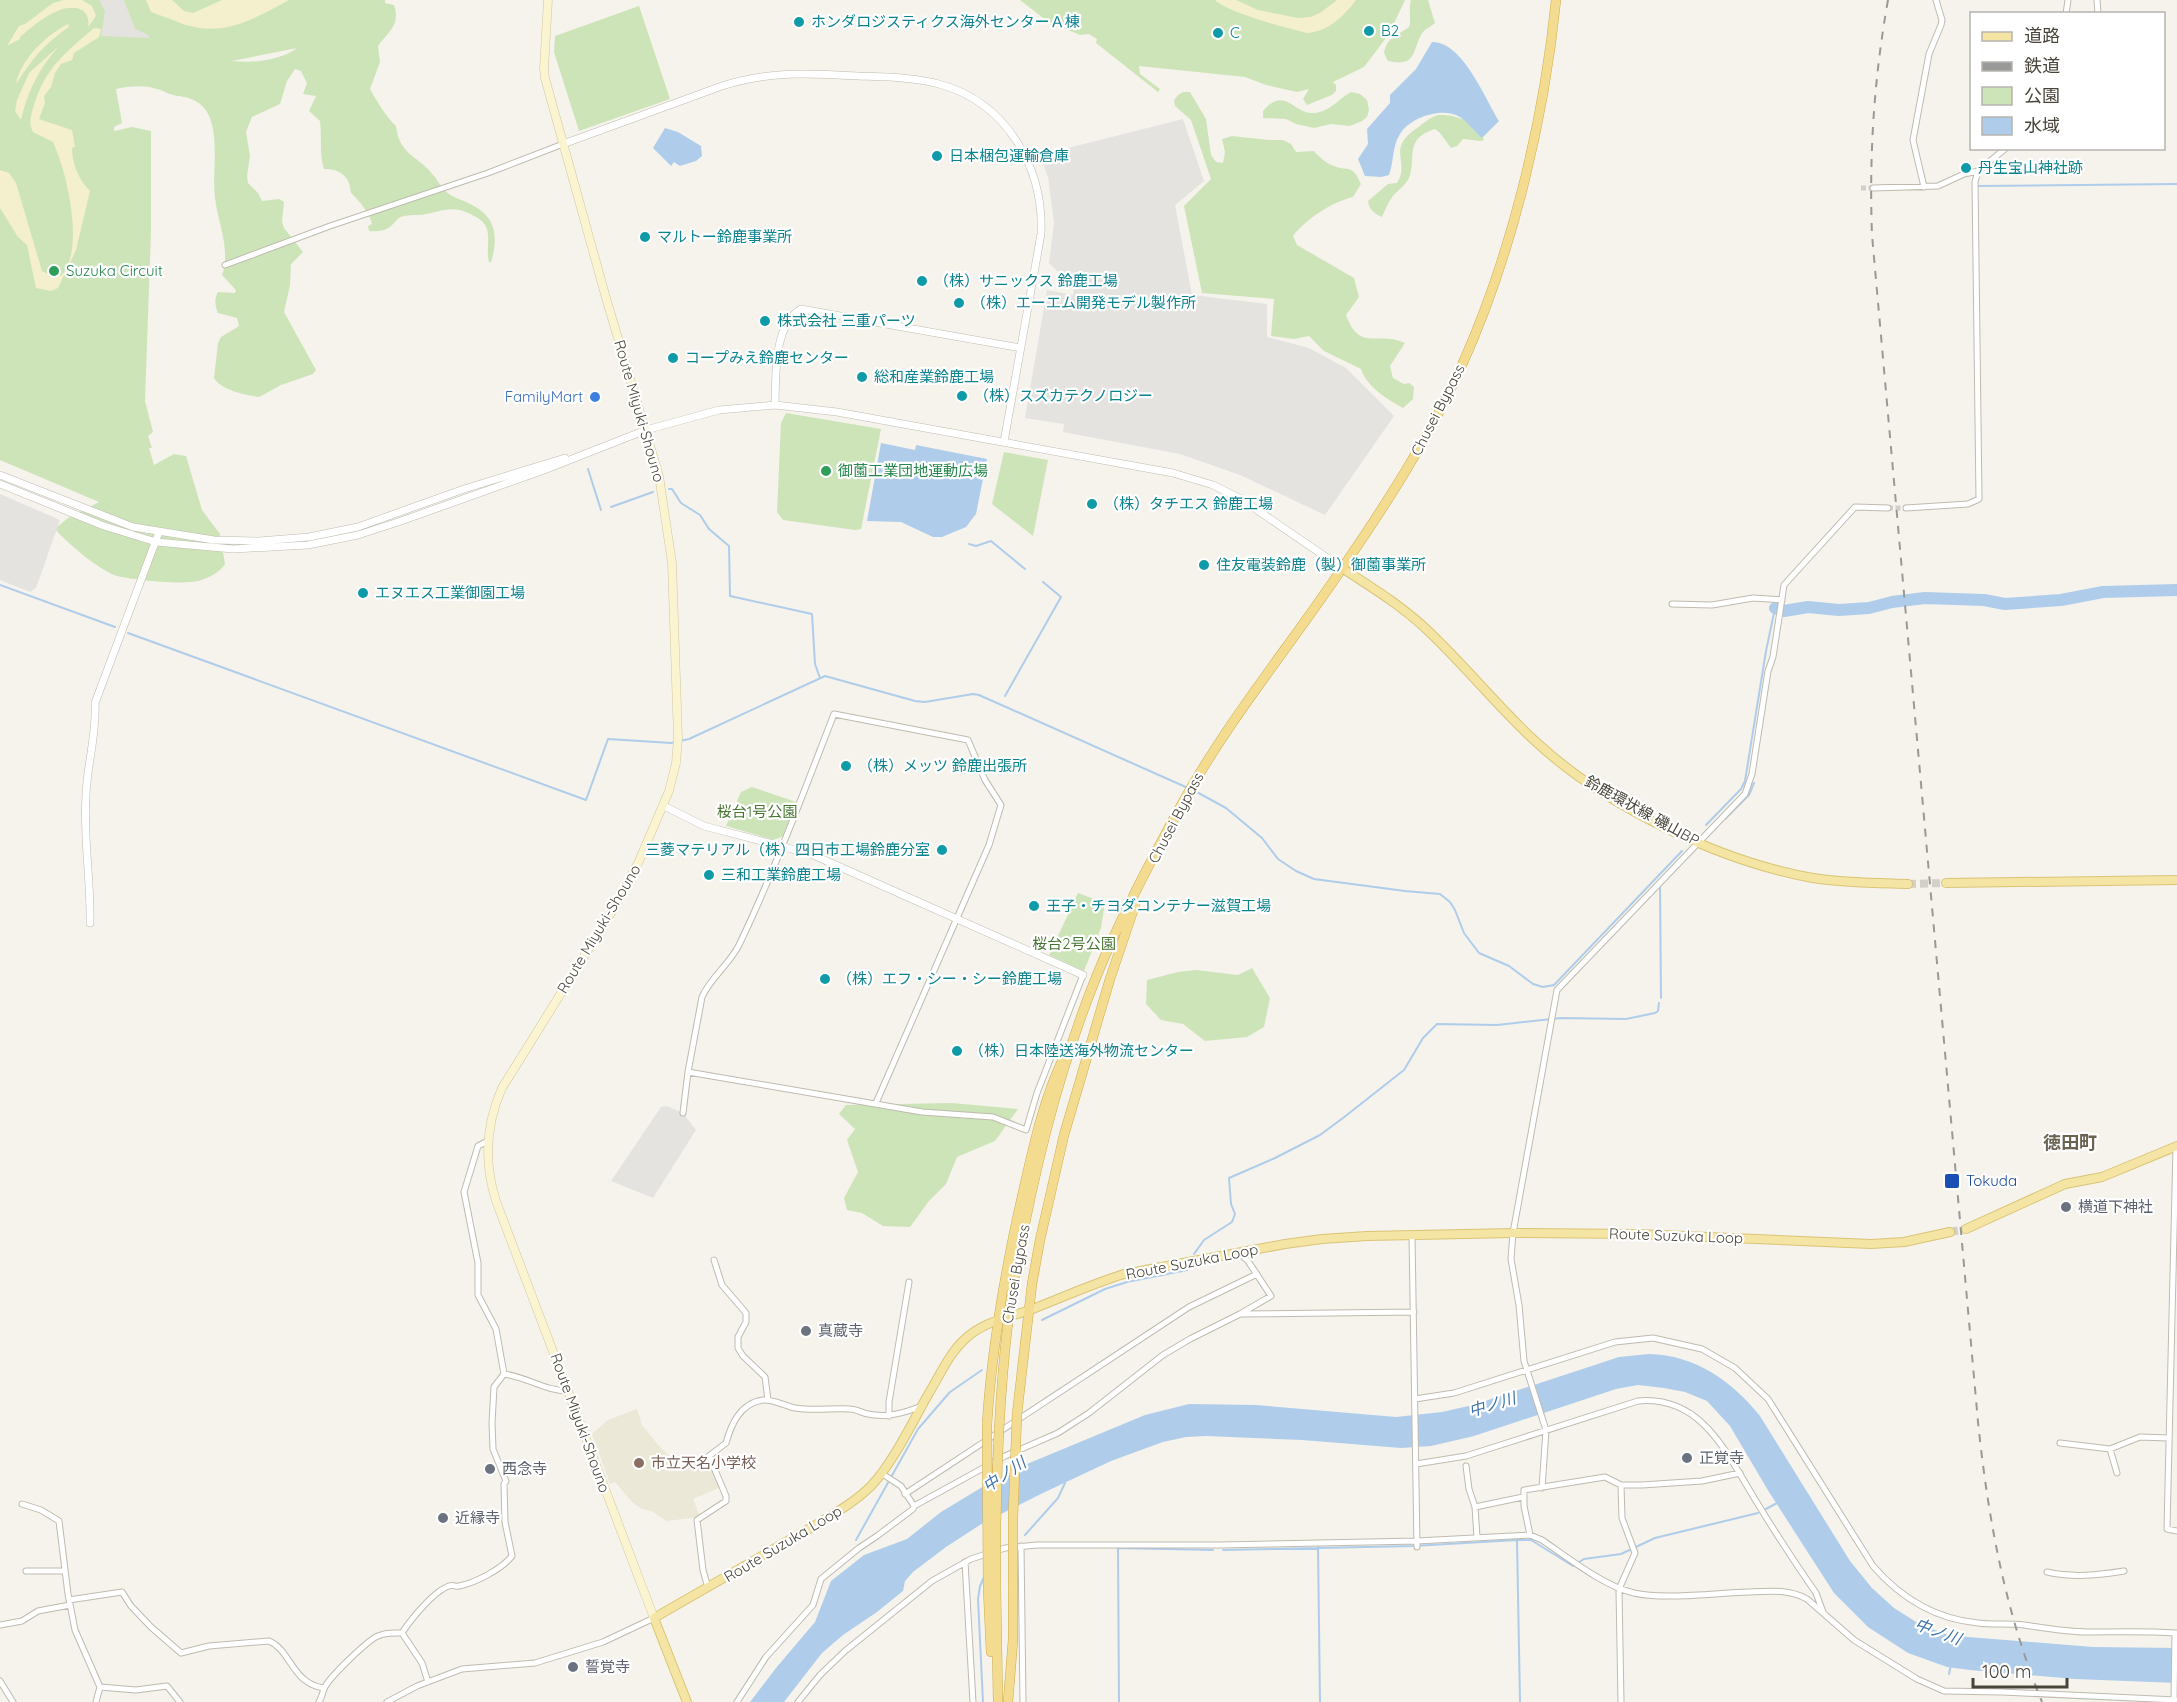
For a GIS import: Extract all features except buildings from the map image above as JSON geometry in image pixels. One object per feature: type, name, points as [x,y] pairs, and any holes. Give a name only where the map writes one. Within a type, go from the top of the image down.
[{"type":"highway","name":"Chusei Bypass","points":[[997,1702],[997,1457],[1002,1380],[1012,1291],[1022,1237],[1061,1062],[1080,1022],[1112,939],[1183,802],[1238,713],[1342,568],[1413,460],[1462,364],[1500,262],[1529,158],[1551,42],[1556,0]]},
{"type":"highway","points":[[1008,1702],[1013,1640],[1012,1516],[1017,1414],[1032,1284],[1064,1135],[1124,934],[1155,856]]},
{"type":"highway","points":[[997,1702],[988,1588],[986,1456],[989,1389],[999,1304],[1028,1172],[1050,1106]]},
{"type":"main road","name":"Route Miyuki-Shouno","points":[[548,0],[544,69],[606,298],[659,476],[672,563],[678,738],[673,776],[664,806],[639,861],[616,905],[502,1088],[494,1106],[488,1141],[489,1166],[494,1193],[654,1618]]},
{"type":"main road","name":"鈴鹿環状線 磯山BP","points":[[1342,568],[1394,602],[1422,625],[1507,714],[1552,755],[1598,789],[1666,828],[1717,852],[1812,878],[1854,883],[1908,884]]},
{"type":"main road","points":[[1946,883],[2177,880]]},
{"type":"main road","points":[[1966,1229],[2065,1184],[2102,1177],[2176,1146]]},
{"type":"main road","name":"Route Suzuka Loop","points":[[654,1618],[845,1508],[884,1475],[951,1354],[976,1330],[997,1320],[1124,1274],[1322,1239],[1513,1233],[1648,1234],[1871,1244],[1904,1242],[1950,1232]]},
{"type":"main road","points":[[654,1618],[687,1702]]},
{"type":"street","points":[[1924,187],[1914,140],[1929,54],[1942,20],[1936,0]]},
{"type":"street","points":[[225,265],[330,226],[488,173],[740,81],[781,74],[813,73],[928,82],[953,89],[981,104],[1010,130],[1025,153],[1037,186],[1041,234],[1004,442]]},
{"type":"street","points":[[1873,188],[1938,186],[1964,174],[1978,171],[2004,150]]},
{"type":"street","points":[[1906,508],[1968,504],[1979,499],[1975,182],[1978,171]]},
{"type":"street","points":[[775,405],[779,343],[792,316],[801,309],[1021,348]]},
{"type":"street","points":[[0,484],[104,526],[156,542],[233,549],[283,548],[332,541],[401,521],[544,470],[645,430],[719,410],[775,405],[837,412],[1173,472],[1213,485],[1257,509],[1342,568]]},
{"type":"street","points":[[0,475],[133,527],[234,541],[284,540],[358,527],[464,489],[588,452]]},
{"type":"street","points":[[1542,1488],[1546,1430],[1526,1370],[1511,1259],[1513,1233],[1557,990],[1745,794],[1751,780],[1767,670],[1773,657],[1784,585],[1855,507],[1888,508]]},
{"type":"street","points":[[90,924],[91,893],[85,816],[86,792],[96,723],[95,703],[159,532]]},
{"type":"street","points":[[1672,604],[1712,604],[1753,598],[1782,601]]},
{"type":"street","points":[[683,1113],[702,997],[710,981],[734,956],[782,847],[834,714],[968,740],[1000,805],[989,845],[876,1103]]},
{"type":"street","points":[[664,806],[704,826],[811,854],[1083,975],[1037,1093],[1026,1130],[993,1117],[922,1112],[688,1072]]},
{"type":"street","points":[[319,1702],[324,1688],[369,1641],[382,1634],[402,1632],[438,1592],[451,1585],[459,1586],[491,1573],[505,1565],[512,1556],[505,1522],[506,1480],[493,1449],[492,1439],[494,1387],[504,1374],[496,1329],[478,1295],[478,1263],[464,1192],[478,1146],[488,1141]]},
{"type":"street","points":[[2176,1146],[2167,1530],[2177,1531]]},
{"type":"street","points":[[1413,1235],[1417,1543]]},
{"type":"street","points":[[737,1702],[766,1657],[813,1605],[821,1579],[858,1548],[913,1509],[914,1506],[1005,1456],[1058,1433],[1089,1413],[1163,1355],[1271,1296],[1248,1261],[1239,1253]]},
{"type":"street","points":[[714,1260],[722,1285],[746,1313],[746,1322],[738,1337],[737,1345],[743,1356],[766,1380],[768,1400]]},
{"type":"street","points":[[905,1494],[1189,1307],[1257,1274]]},
{"type":"street","points":[[889,1416],[889,1402],[909,1282]]},
{"type":"street","points":[[1240,1314],[1414,1312]]},
{"type":"street","points":[[798,1702],[820,1675],[845,1651],[932,1581],[982,1555],[1021,1546],[1417,1543],[1530,1535],[1542,1540],[1619,1589],[1654,1595],[1790,1592],[1807,1599],[1854,1640],[1932,1687],[1944,1691],[2176,1700],[2175,1634],[2133,1631],[2086,1632],[2023,1624],[1980,1624],[1947,1617],[1912,1602],[1890,1585],[1872,1566],[1768,1399],[1735,1368],[1702,1349],[1666,1340],[1643,1338],[1606,1344],[1454,1394],[1415,1399]]},
{"type":"street","points":[[504,1374],[543,1388],[569,1391]]},
{"type":"street","points":[[708,1587],[703,1570],[698,1520],[726,1501],[709,1456],[726,1443],[731,1424],[736,1417],[755,1403],[768,1400],[797,1408],[852,1408],[863,1414],[889,1416],[922,1406]]},
{"type":"street","points":[[1416,1464],[1466,1456],[1630,1403],[1658,1402],[1683,1410],[1699,1420],[1716,1437],[1816,1593],[1823,1614]]},
{"type":"street","points":[[2060,1443],[2110,1449],[2140,1437],[2169,1438]]},
{"type":"street","points":[[2110,1449],[2117,1473]]},
{"type":"street","points":[[1466,1466],[1469,1489],[1475,1507],[1477,1537]]},
{"type":"street","points":[[1530,1535],[1523,1497],[1524,1490],[1605,1477],[1621,1485],[1702,1481],[1740,1473]]},
{"type":"street","points":[[884,1475],[901,1486],[914,1506]]},
{"type":"street","points":[[1621,1485],[1619,1489],[1622,1518],[1634,1555],[1619,1589],[1621,1702]]},
{"type":"street","points":[[1475,1507],[1523,1497]]},
{"type":"street","points":[[22,1504],[32,1506],[58,1520],[69,1603],[77,1637],[100,1687],[96,1702]]},
{"type":"street","points":[[1021,1546],[1023,1702]]},
{"type":"street","points":[[965,1562],[973,1702]]},
{"type":"street","points":[[26,1571],[65,1571]]},
{"type":"street","points":[[2047,1572],[2059,1575],[2101,1575],[2124,1571]]},
{"type":"street","points":[[0,1624],[22,1621],[38,1611],[122,1592],[131,1606],[151,1627],[181,1653],[218,1644],[273,1642],[296,1672],[314,1686],[324,1688]]},
{"type":"street","points":[[387,1702],[428,1682],[470,1667],[535,1663],[603,1642],[654,1618]]},
{"type":"street","points":[[402,1632],[422,1663],[428,1682]]},
{"type":"street","points":[[0,1681],[13,1702]]},
{"type":"street","points":[[100,1687],[136,1690],[167,1686],[180,1702]]},
{"type":"shaded area","points":[[99,0],[124,0],[135,29],[147,34],[150,38],[101,36],[105,11]]},
{"type":"shaded area","points":[[1183,119],[1204,181],[1175,205],[1192,295],[1267,304],[1267,337],[1309,348],[1346,368],[1394,416],[1325,515],[1240,475],[1180,454],[1063,432],[1064,424],[1025,418],[1047,290],[1073,295],[1075,275],[1057,271],[1049,263],[1054,223],[1048,177],[1040,155]]},
{"type":"shaded area","points":[[0,494],[60,520],[36,588],[30,592],[0,580]]},
{"type":"shaded area","points":[[667,1106],[683,1113],[696,1130],[653,1198],[611,1181],[661,1107]]},
{"type":"shaded area","name":"市立天名小学校","points":[[637,1409],[642,1425],[659,1446],[681,1467],[689,1466],[689,1468],[707,1457],[721,1487],[693,1499],[700,1517],[667,1521],[632,1502],[615,1482],[610,1484],[592,1434],[608,1420]]},
{"type":"green space","points":[[0,0],[385,0],[385,3],[394,5],[395,23],[378,46],[380,62],[370,89],[385,114],[396,126],[405,149],[428,169],[447,192],[482,211],[487,217],[494,230],[495,238],[491,262],[488,258],[488,233],[485,225],[476,217],[459,210],[403,216],[386,229],[369,231],[368,226],[372,224],[371,220],[364,207],[351,193],[349,182],[339,172],[324,169],[320,121],[309,111],[316,96],[303,94],[307,83],[301,71],[295,69],[287,81],[280,104],[252,117],[246,132],[250,156],[247,176],[248,183],[262,201],[279,199],[284,202],[282,222],[284,228],[303,252],[291,264],[290,285],[284,312],[316,370],[313,374],[281,385],[259,397],[228,389],[214,378],[218,343],[221,337],[239,326],[237,318],[218,313],[216,305],[218,292],[235,293],[236,290],[222,275],[225,246],[215,198],[215,146],[211,120],[197,102],[190,99],[147,87],[116,89],[122,123],[114,127],[114,131],[132,127],[151,131],[151,231],[145,401],[153,432],[148,436],[152,448],[149,448],[154,465],[174,454],[186,456],[202,510],[220,534],[225,564],[210,577],[190,582],[132,579],[114,575],[83,555],[55,529],[68,518],[99,502],[0,460]],"holes":[[[297,48],[266,60],[232,61]]]},
{"type":"green space","points":[[1020,0],[1405,0],[1389,34],[1364,67],[1333,82],[1336,85],[1336,91],[1332,95],[1307,105],[1303,99],[1309,89],[1297,92],[1266,85],[1245,77],[1139,66],[1140,74],[1160,89],[1158,92],[1096,43],[1097,39],[1089,34],[1080,35],[1047,21]]},
{"type":"green space","points":[[1411,0],[1428,0],[1435,23],[1423,32],[1410,59],[1405,62],[1388,61],[1384,53],[1387,43],[1409,27]]},
{"type":"green space","points":[[639,6],[670,99],[579,131],[554,52],[555,36]]},
{"type":"green space","points":[[1183,92],[1190,92],[1206,119],[1211,155],[1216,162],[1223,163],[1225,152],[1222,139],[1232,136],[1283,140],[1291,144],[1296,152],[1314,151],[1328,163],[1339,168],[1350,169],[1355,173],[1361,184],[1353,197],[1320,212],[1293,236],[1297,245],[1354,278],[1359,297],[1346,315],[1357,334],[1363,337],[1386,338],[1405,343],[1390,366],[1393,378],[1414,387],[1413,399],[1403,408],[1373,387],[1361,369],[1324,351],[1309,336],[1294,339],[1271,336],[1274,299],[1202,293],[1184,206],[1211,179],[1191,120],[1175,106],[1174,100]]},
{"type":"green space","points":[[1351,92],[1360,94],[1367,100],[1369,110],[1367,117],[1350,126],[1331,124],[1314,128],[1286,119],[1263,118],[1263,111],[1277,100],[1283,100],[1314,113],[1329,108]]},
{"type":"green space","points":[[1438,115],[1465,120],[1476,128],[1484,140],[1463,139],[1457,146],[1451,148],[1435,129],[1425,133],[1415,144],[1409,178],[1391,198],[1382,217],[1371,209],[1368,201],[1388,184],[1397,183],[1402,168],[1400,149],[1402,143],[1417,128]]},
{"type":"green space","name":"御薗工業団地運動広場","points":[[786,413],[881,429],[861,529],[783,520],[777,512],[781,423]]},
{"type":"green space","points":[[1004,452],[1048,460],[1033,536],[992,504]]},
{"type":"green space","name":"桜台1号公園","points":[[752,787],[796,802],[783,836],[774,840],[726,826],[741,792]]},
{"type":"green space","name":"桜台2号公園","points":[[1078,893],[1105,903],[1101,928],[1084,971],[1049,955]]},
{"type":"green space","points":[[1252,968],[1270,998],[1264,1027],[1247,1037],[1205,1041],[1183,1024],[1161,1020],[1146,1004],[1147,980],[1196,970],[1238,975]]},
{"type":"green space","points":[[952,1103],[1018,1109],[995,1141],[957,1157],[946,1184],[929,1201],[910,1227],[883,1226],[862,1213],[847,1210],[844,1198],[858,1172],[847,1140],[855,1129],[839,1114],[846,1105]]},
{"type":"sand","points":[[64,0],[82,0],[92,6],[96,16],[88,27],[88,18],[82,10],[66,8],[49,15],[20,39],[7,46],[19,26],[53,3]]},
{"type":"sand","points":[[146,0],[172,0],[184,11],[193,13],[222,0],[289,0],[232,26],[204,28],[189,26],[151,12]]},
{"type":"sand","points":[[1215,0],[1236,0],[1258,10],[1298,18],[1320,13],[1337,0],[1356,0],[1335,22],[1315,32],[1307,33],[1244,15]]},
{"type":"sand","points":[[68,24],[69,27],[39,52],[16,84],[29,57],[51,34]]},
{"type":"sand","points":[[94,28],[101,29],[99,37],[74,53],[72,60],[61,64],[55,73],[51,87],[44,96],[45,103],[39,119],[72,130],[75,147],[72,148],[72,154],[75,166],[90,191],[76,250],[58,288],[51,291],[36,288],[27,245],[18,237],[0,208],[0,170],[9,173],[16,183],[42,271],[52,276],[62,275],[69,263],[72,247],[73,229],[68,190],[53,142],[33,132],[30,119],[39,92],[50,71]]},
{"type":"sand","points":[[59,46],[35,80],[21,120],[15,111],[17,100],[29,73]]},
{"type":"water","points":[[1432,42],[1443,44],[1463,60],[1499,121],[1482,138],[1458,116],[1443,113],[1418,119],[1405,128],[1397,139],[1389,175],[1365,176],[1358,159],[1368,144],[1367,129],[1390,103],[1390,95],[1416,69]]},
{"type":"water","points":[[665,128],[678,132],[701,146],[702,156],[696,161],[680,166],[674,162],[671,166],[653,148]]},
{"type":"water","points":[[881,443],[915,450],[916,445],[987,459],[976,514],[966,527],[942,537],[933,537],[901,522],[867,521]]},
{"type":"water","name":"中ノ川","points":[[1649,1354],[1682,1359],[1697,1365],[1725,1381],[1749,1403],[1760,1416],[1850,1561],[1872,1588],[1894,1608],[1921,1625],[1946,1634],[1968,1637],[2093,1647],[2177,1648],[2177,1683],[2075,1679],[1970,1670],[1947,1667],[1908,1653],[1868,1627],[1834,1593],[1730,1426],[1707,1401],[1685,1392],[1638,1385],[1616,1389],[1474,1436],[1431,1446],[1401,1448],[1302,1440],[1206,1436],[1163,1442],[1111,1461],[983,1523],[913,1572],[905,1581],[903,1591],[822,1653],[784,1702],[750,1702],[815,1622],[831,1581],[864,1555],[907,1539],[941,1512],[1027,1464],[1145,1415],[1189,1404],[1256,1405],[1396,1417],[1442,1412],[1473,1405],[1619,1357]]},
{"type":"waterway","points":[[1979,186],[2177,184]]},
{"type":"waterway","points":[[588,469],[601,510]]},
{"type":"waterway","points":[[669,489],[672,489],[681,503],[700,515],[709,529],[729,546],[730,596],[812,614],[815,664],[820,678]]},
{"type":"waterway","points":[[611,507],[653,492]]},
{"type":"waterway","points":[[969,544],[976,546],[991,541],[1025,569]]},
{"type":"waterway","points":[[1005,696],[1061,597],[1043,582]]},
{"type":"waterway","points":[[0,585],[115,627]]},
{"type":"waterway","points":[[1775,608],[1784,611],[1808,607],[1839,610],[1869,608],[1892,602],[1925,598],[1984,600],[2005,604],[2061,600],[2103,592],[2177,590]]},
{"type":"waterway","points":[[1706,825],[1741,789],[1745,781],[1775,608]]},
{"type":"waterway","points":[[128,633],[586,800],[608,739],[671,743],[689,739],[825,676],[915,701],[925,702],[979,695],[1188,788]]},
{"type":"waterway","points":[[1725,819],[1749,795],[1754,783]]},
{"type":"waterway","points":[[1193,790],[1226,808],[1262,838],[1278,859],[1314,879],[1440,894],[1450,902],[1464,933],[1479,953],[1509,966],[1533,984],[1543,987],[1554,985],[1682,851]]},
{"type":"waterway","points":[[1660,886],[1661,998]]},
{"type":"waterway","points":[[1194,1254],[1204,1240],[1232,1222],[1235,1214],[1231,1204],[1229,1178],[1320,1135],[1343,1118],[1404,1070],[1423,1038],[1437,1024],[1497,1025],[1561,1018],[1626,1019],[1655,1013],[1658,1011],[1659,1003]]},
{"type":"waterway","points":[[1042,1320],[1105,1289],[1127,1282],[1187,1270]]},
{"type":"waterway","points":[[856,1540],[918,1429],[950,1392],[982,1370]]},
{"type":"waterway","points":[[1025,1535],[1058,1498],[1065,1483]]},
{"type":"waterway","points":[[1766,1509],[1777,1503]]},
{"type":"waterway","points":[[1520,1702],[1517,1540],[1531,1540],[1573,1566],[1584,1559],[1621,1554],[1655,1538],[1758,1513]]},
{"type":"waterway","points":[[1223,1550],[1413,1546],[1517,1540]]},
{"type":"waterway","points":[[1318,1547],[1320,1702]]},
{"type":"waterway","points":[[1119,1702],[1118,1548],[1213,1550]]},
{"type":"waterway","points":[[983,1702],[978,1599],[984,1577]]},
{"type":"waterway","points":[[1949,1674],[1951,1665]]},
{"type":"tunnel","points":[[1861,188],[1873,188]]},
{"type":"tunnel","points":[[1888,508],[1906,508]]},
{"type":"tunnel","points":[[1908,884],[1946,883]]},
{"type":"tunnel","points":[[1950,1232],[1966,1229]]},
{"type":"railway","points":[[1888,0],[1879,58],[1874,117],[1871,176],[1872,235],[1978,1422],[1987,1494],[2000,1564],[2018,1634],[2042,1702]]},
{"type":"place","name":"ホンダロジスティクス海外センターＡ棟","points":[[799,22]]},
{"type":"place","name":"B2","points":[[1369,31]]},
{"type":"place","name":"C","points":[[1218,33]]},
{"type":"place","name":"日本梱包運輸倉庫","points":[[937,156]]},
{"type":"place","name":"丹生宝山神社跡","points":[[1966,168]]},
{"type":"place","name":"マルトー鈴鹿事業所","points":[[645,237]]},
{"type":"place","name":"Suzuka Circuit","points":[[54,271]]},
{"type":"place","name":"（株）サニックス 鈴鹿工場","points":[[922,281]]},
{"type":"place","name":"（株）エーエム開発モデル製作所","points":[[959,303]]},
{"type":"place","name":"株式会社 三重パーツ","points":[[765,321]]},
{"type":"place","name":"コープみえ鈴鹿センター","points":[[673,358]]},
{"type":"place","name":"総和産業鈴鹿工場","points":[[862,377]]},
{"type":"place","name":"（株）スズカテクノロジー","points":[[962,396]]},
{"type":"place","name":"FamilyMart","points":[[595,397]]},
{"type":"place","name":"御薗工業団地運動広場","points":[[826,471]]},
{"type":"place","name":"（株）タチエス 鈴鹿工場","points":[[1092,504]]},
{"type":"place","name":"住友電装鈴鹿（製）御薗事業所","points":[[1204,565]]},
{"type":"place","name":"エヌエス工業御園工場","points":[[363,593]]},
{"type":"place","name":"（株）メッツ 鈴鹿出張所","points":[[846,766]]},
{"type":"place","name":"三菱マテリアル（株）四日市工場鈴鹿分室","points":[[942,850]]},
{"type":"place","name":"三和工業鈴鹿工場","points":[[709,875]]},
{"type":"place","name":"王子・チヨダコンテナー滋賀工場","points":[[1034,906]]},
{"type":"place","name":"（株）エフ・シー・シー鈴鹿工場","points":[[825,979]]},
{"type":"place","name":"（株）日本陸送海外物流センター","points":[[957,1051]]},
{"type":"place","name":"Tokuda","points":[[1952,1181]]},
{"type":"place","name":"横道下神社","points":[[2066,1207]]},
{"type":"place","name":"真蔵寺","points":[[806,1331]]},
{"type":"place","name":"正覚寺","points":[[1687,1458]]},
{"type":"place","name":"市立天名小学校","points":[[639,1463]]},
{"type":"place","name":"西念寺","points":[[490,1469]]},
{"type":"place","name":"近縁寺","points":[[443,1518]]},
{"type":"place","name":"誓覚寺","points":[[573,1667]]},
{"type":"district","name":"徳田町","points":[[2070,1143]]}]
